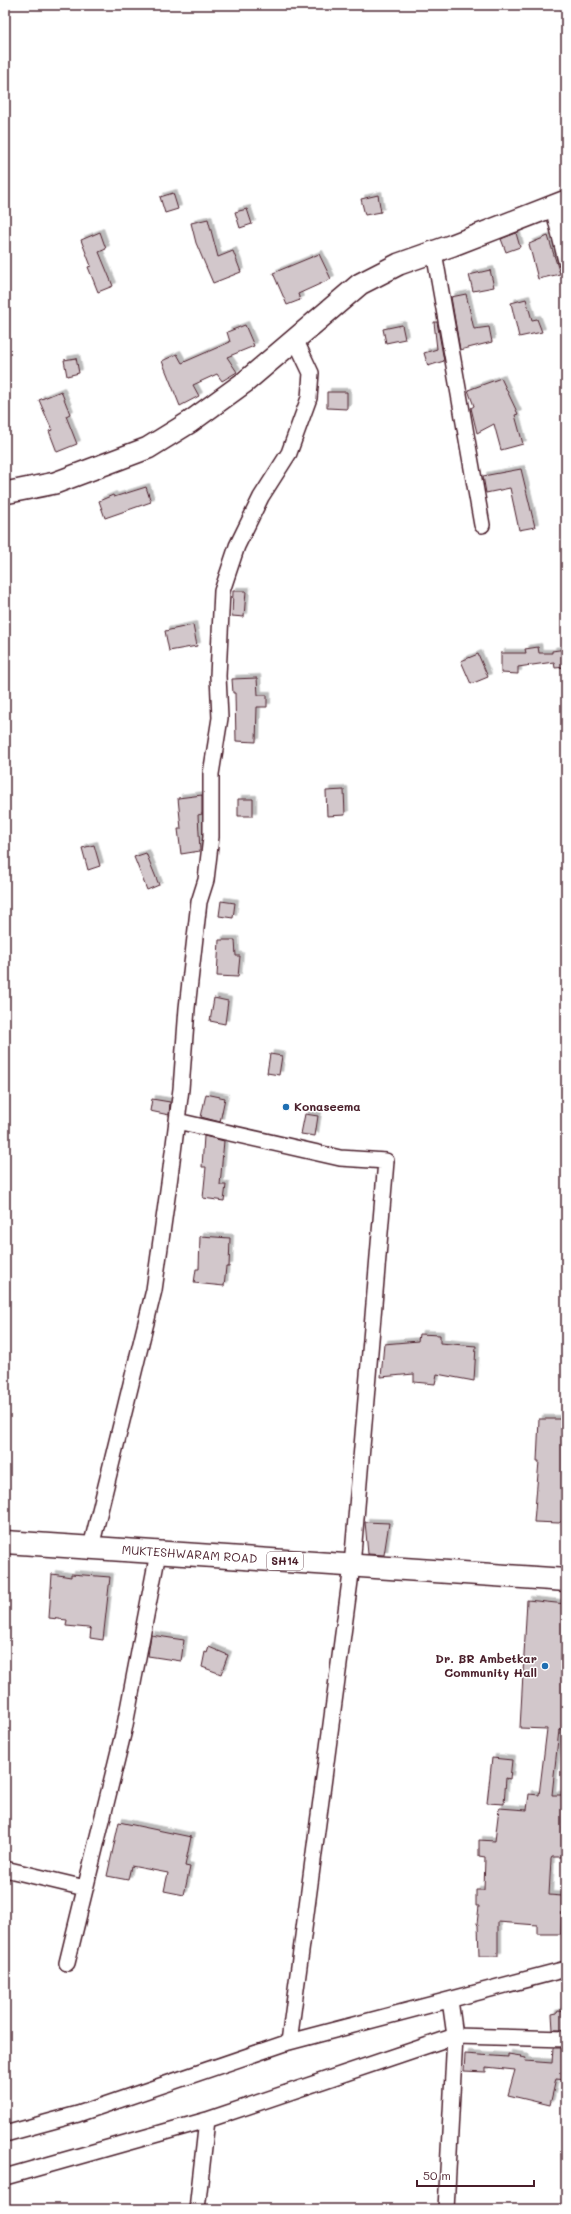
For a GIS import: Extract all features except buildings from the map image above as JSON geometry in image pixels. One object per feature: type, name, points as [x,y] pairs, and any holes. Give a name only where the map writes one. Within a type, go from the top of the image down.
[{"type":"main road","points":[[5,493],[55,483],[148,448],[190,422],[245,382],[360,284],[398,264],[434,252],[560,204]]},
{"type":"main road","name":"MUKTESHWARAM ROAD","points":[[5,1542],[566,1580]]},
{"type":"street","points":[[560,204],[566,261]]},
{"type":"street","points":[[434,252],[482,525]]},
{"type":"street","points":[[91,1547],[154,1290],[177,1121],[199,902],[206,880],[211,837],[211,774],[220,718],[218,670],[222,591],[237,546],[261,497],[289,453],[310,398],[310,373],[295,339]]},
{"type":"street","points":[[177,1121],[340,1158],[386,1161],[352,1566],[289,2042]]},
{"type":"street","points":[[67,1963],[124,1730],[158,1553]]},
{"type":"street","points":[[5,1869],[85,1888]]},
{"type":"street","points":[[5,2134],[78,2114],[289,2042],[566,1969]]},
{"type":"street","points":[[446,2209],[455,2036],[450,2000]]},
{"type":"street","points":[[5,2177],[207,2120],[455,2036],[566,2039]]},
{"type":"street","points":[[197,2209],[207,2120]]},
{"type":"place","name":"Konaseema","points":[[286,1107]]},
{"type":"place","name":"Dr. BR Ambetkar Community Hall","points":[[545,1666]]}]
